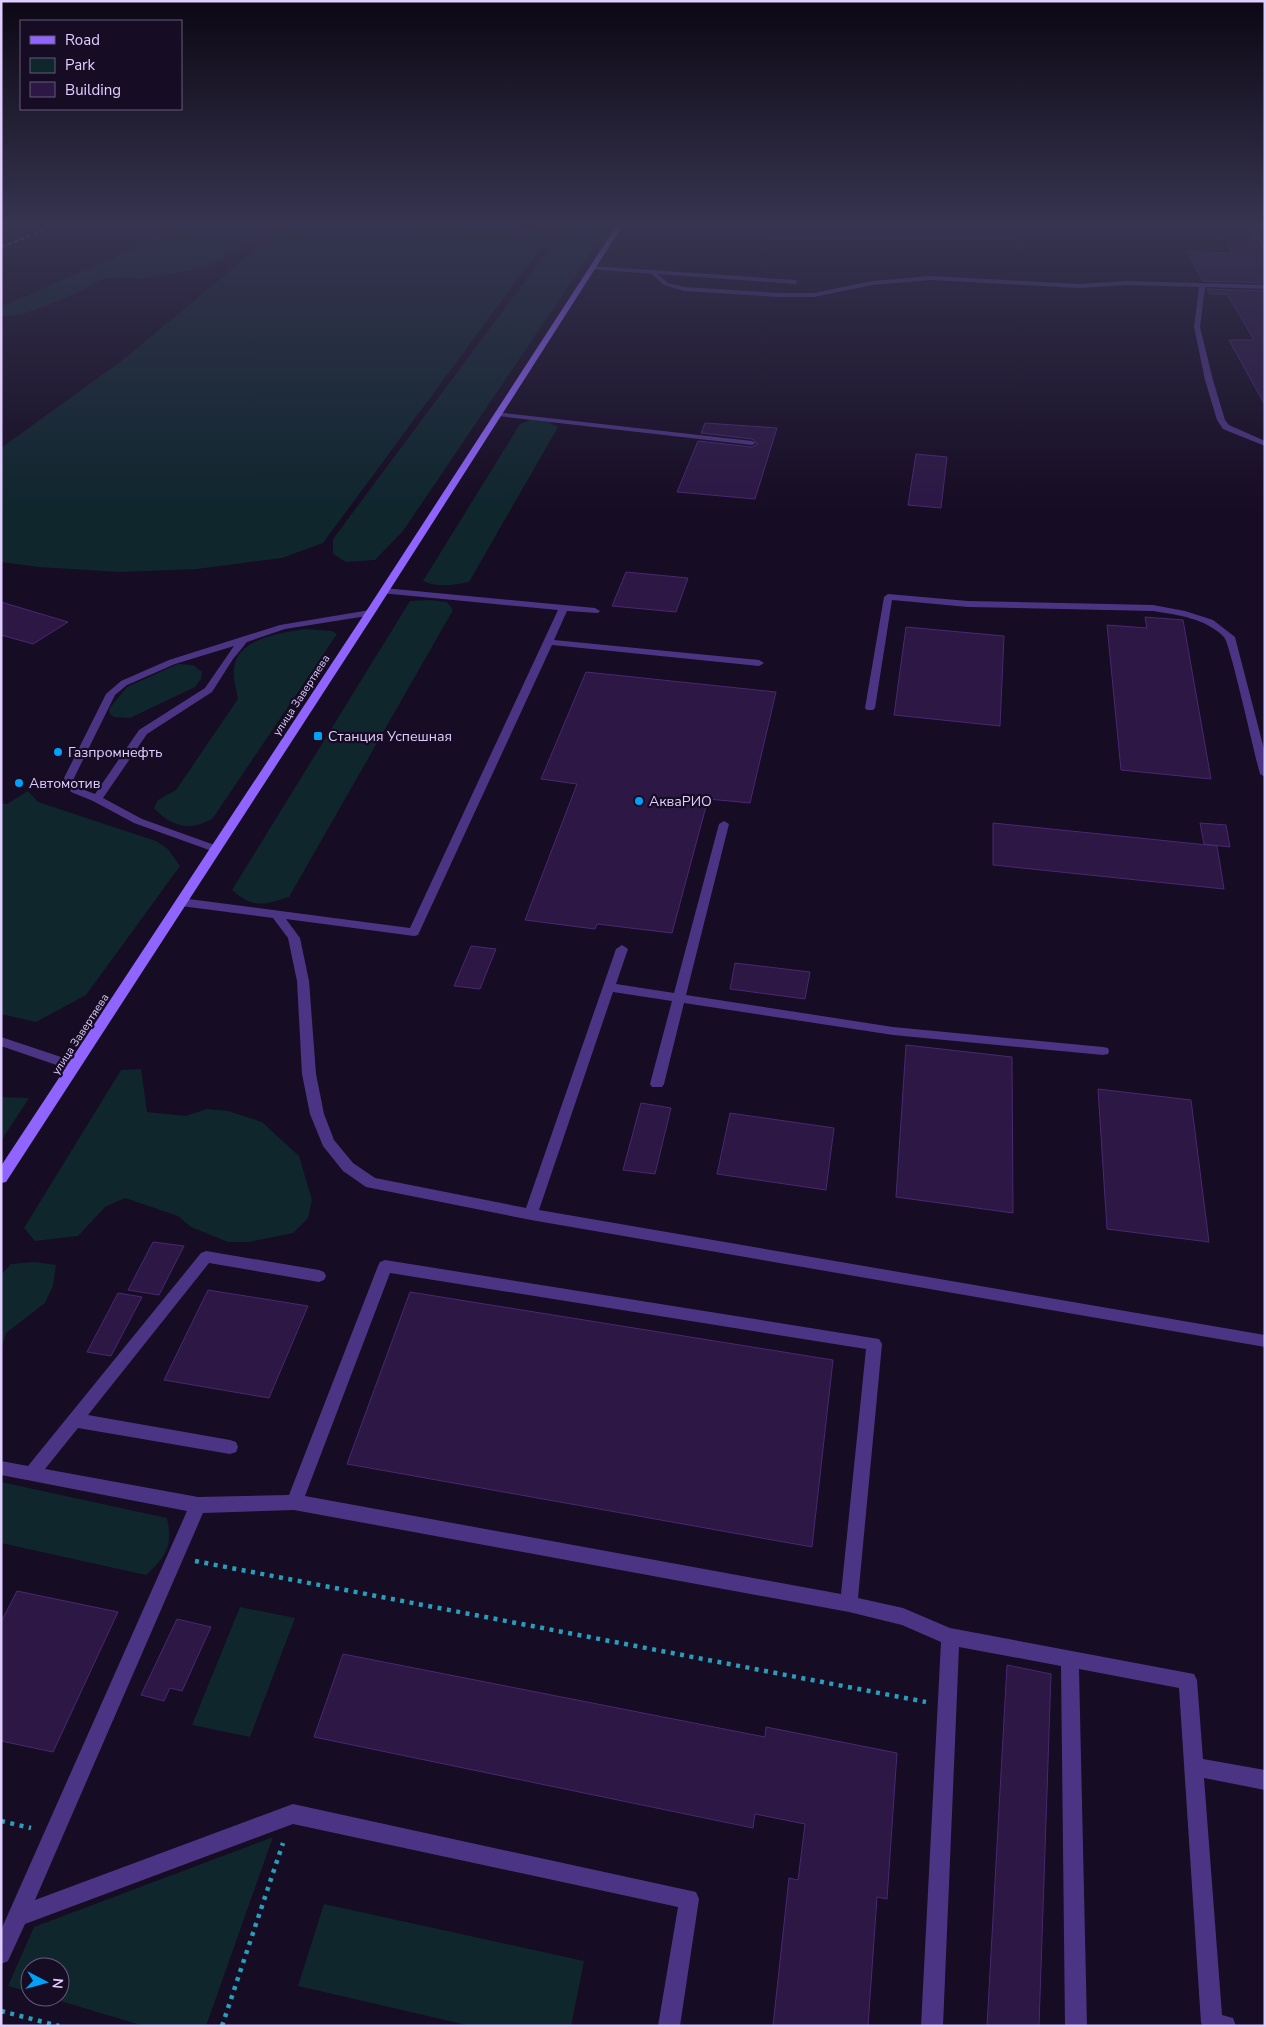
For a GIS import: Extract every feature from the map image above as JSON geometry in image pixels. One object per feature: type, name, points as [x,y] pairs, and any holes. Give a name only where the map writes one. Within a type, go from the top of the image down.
[{"type":"main road","name":"улица Завертяева","points":[[1,1178],[370,613],[559,320]]},
{"type":"street","points":[[1198,320],[1197,327],[1209,380],[1221,420],[1226,427],[1265,444]]},
{"type":"street","points":[[498,414],[752,443]]},
{"type":"street","points":[[384,591],[595,611]]},
{"type":"street","points":[[870,708],[888,597],[968,604],[1153,608],[1185,614],[1210,622],[1230,637],[1265,774]]},
{"type":"street","points":[[181,902],[414,932],[564,608]]},
{"type":"street","points":[[216,849],[138,821],[97,799],[75,790],[69,778],[111,694],[124,683],[172,662],[284,626],[370,613]]},
{"type":"street","points":[[97,799],[143,732],[209,690],[229,658],[244,640]]},
{"type":"street","points":[[549,642],[759,663]]},
{"type":"street","points":[[657,1084],[724,824]]},
{"type":"street","points":[[277,915],[294,938],[303,981],[309,1074],[317,1114],[328,1142],[348,1167],[371,1182],[531,1214],[1265,1341]]},
{"type":"street","points":[[531,1214],[622,949]]},
{"type":"street","points":[[609,987],[893,1031],[1103,1051]]},
{"type":"street","points":[[1,1040],[74,1066]]},
{"type":"street","points":[[31,1474],[206,1257],[319,1276]]},
{"type":"street","points":[[294,1502],[385,1266],[874,1344],[849,1604]]},
{"type":"street","points":[[75,1420],[230,1447]]},
{"type":"street","points":[[1,1468],[198,1505],[294,1502],[849,1604],[903,1617],[950,1637],[1188,1680],[1212,2023],[1225,2026]]},
{"type":"street","points":[[1,1954],[198,1505]]},
{"type":"street","points":[[932,2026],[950,1637]]},
{"type":"street","points":[[1070,1659],[1076,2026]]},
{"type":"street","points":[[1194,1767],[1265,1780]]},
{"type":"street","points":[[18,1916],[293,1814],[689,1899],[669,2026]]},
{"type":"path","points":[[175,1557],[946,1706]]},
{"type":"path","points":[[222,2026],[293,1814]]},
{"type":"path","points":[[1,1821],[54,1833]]},
{"type":"path","points":[[1,2011],[59,2026]]},
{"type":"green space","points":[[171,320],[488,320],[323,543],[282,558],[197,569],[120,572],[39,567],[1,562],[1,448],[124,359]]},
{"type":"green space","points":[[496,320],[546,320],[403,531],[375,560],[346,562],[333,554],[333,539]]},
{"type":"green space","points":[[531,420],[548,422],[558,427],[469,582],[440,585],[423,581],[520,424]]},
{"type":"green space","points":[[429,600],[447,602],[453,610],[289,897],[259,904],[240,896],[232,890],[410,601]]},
{"type":"green space","points":[[304,629],[332,631],[337,634],[213,818],[197,825],[189,826],[167,820],[154,808],[158,800],[176,790],[238,699],[234,672],[237,658],[243,650],[262,639]]},
{"type":"green space","points":[[178,664],[193,665],[202,672],[201,679],[195,687],[130,718],[114,717],[110,714],[109,709],[127,687]]},
{"type":"green space","points":[[28,791],[38,802],[156,841],[168,849],[180,866],[86,995],[36,1022],[1,1014],[1,803],[7,804]]},
{"type":"green space","points":[[141,1069],[147,1112],[186,1116],[207,1109],[228,1111],[262,1122],[299,1156],[312,1200],[308,1218],[293,1233],[249,1242],[228,1242],[191,1227],[178,1216],[125,1198],[105,1207],[78,1236],[35,1241],[24,1228],[121,1070]]},
{"type":"green space","points":[[1,1097],[29,1098],[1,1141]]},
{"type":"green space","points":[[35,1262],[56,1265],[53,1286],[45,1303],[6,1333],[1,1350],[1,1275],[11,1264]]},
{"type":"green space","points":[[1,1482],[167,1518],[169,1543],[167,1550],[159,1562],[146,1575],[1,1543]]},
{"type":"green space","points":[[240,1607],[295,1618],[250,1737],[192,1725]]},
{"type":"green space","points":[[273,1837],[206,2026],[144,2026],[70,2004],[70,1957],[21,1957],[34,1927]]},
{"type":"green space","points":[[324,1904],[584,1961],[571,2026],[471,2026],[298,1986]]},
{"type":"green space","points":[[20,1959],[20,1989],[8,1986]]},
{"type":"building","points":[[1242,320],[1265,320],[1265,405],[1229,340],[1254,340]]},
{"type":"building","points":[[705,423],[777,428],[755,499],[677,492],[698,441],[752,447],[758,444],[752,439],[701,433]]},
{"type":"building","points":[[916,454],[947,457],[941,508],[908,505]]},
{"type":"building","points":[[626,572],[688,578],[676,612],[612,606]]},
{"type":"building","points":[[1,602],[68,622],[33,644],[1,635]]},
{"type":"building","points":[[1145,617],[1183,620],[1211,779],[1121,770],[1107,625],[1147,628]]},
{"type":"building","points":[[906,627],[1004,636],[1000,726],[894,715]]},
{"type":"building","name":"АкваРИО","points":[[586,672],[776,692],[750,803],[708,799],[672,933],[597,924],[595,929],[525,920],[577,784],[541,779]]},
{"type":"building","points":[[993,823],[1217,846],[1224,889],[993,865]]},
{"type":"building","points":[[1200,823],[1226,825],[1230,847],[1204,844]]},
{"type":"building","points":[[471,946],[496,949],[480,989],[454,986]]},
{"type":"building","points":[[735,963],[810,972],[805,999],[730,989]]},
{"type":"building","points":[[906,1045],[1012,1057],[1013,1213],[896,1197]]},
{"type":"building","points":[[1098,1089],[1191,1100],[1209,1242],[1107,1229]]},
{"type":"building","points":[[641,1103],[671,1108],[655,1174],[623,1170]]},
{"type":"building","points":[[730,1113],[834,1128],[826,1190],[717,1174]]},
{"type":"building","points":[[153,1242],[184,1246],[159,1295],[128,1290]]},
{"type":"building","points":[[208,1290],[308,1306],[269,1398],[164,1380]]},
{"type":"building","points":[[410,1292],[833,1360],[812,1547],[347,1464]]},
{"type":"building","points":[[118,1293],[142,1297],[111,1356],[87,1352]]},
{"type":"building","points":[[17,1591],[118,1612],[53,1752],[1,1741],[1,1622]]},
{"type":"building","points":[[177,1619],[211,1627],[182,1691],[170,1688],[164,1701],[141,1695]]},
{"type":"building","points":[[343,1654],[765,1737],[766,1727],[897,1753],[887,1899],[877,1897],[868,2026],[773,2026],[789,1878],[798,1880],[805,1824],[755,1814],[753,1828],[314,1737]]},
{"type":"building","points":[[1007,1665],[1051,1674],[1039,2026],[987,2026]]},
{"type":"place","name":"Станция Успешная","points":[[318,736]]},
{"type":"place","name":"Газпромнефть","points":[[58,752]]},
{"type":"place","name":"Автомотив","points":[[19,783]]},
{"type":"place","name":"АкваРИО","points":[[639,801]]}]
